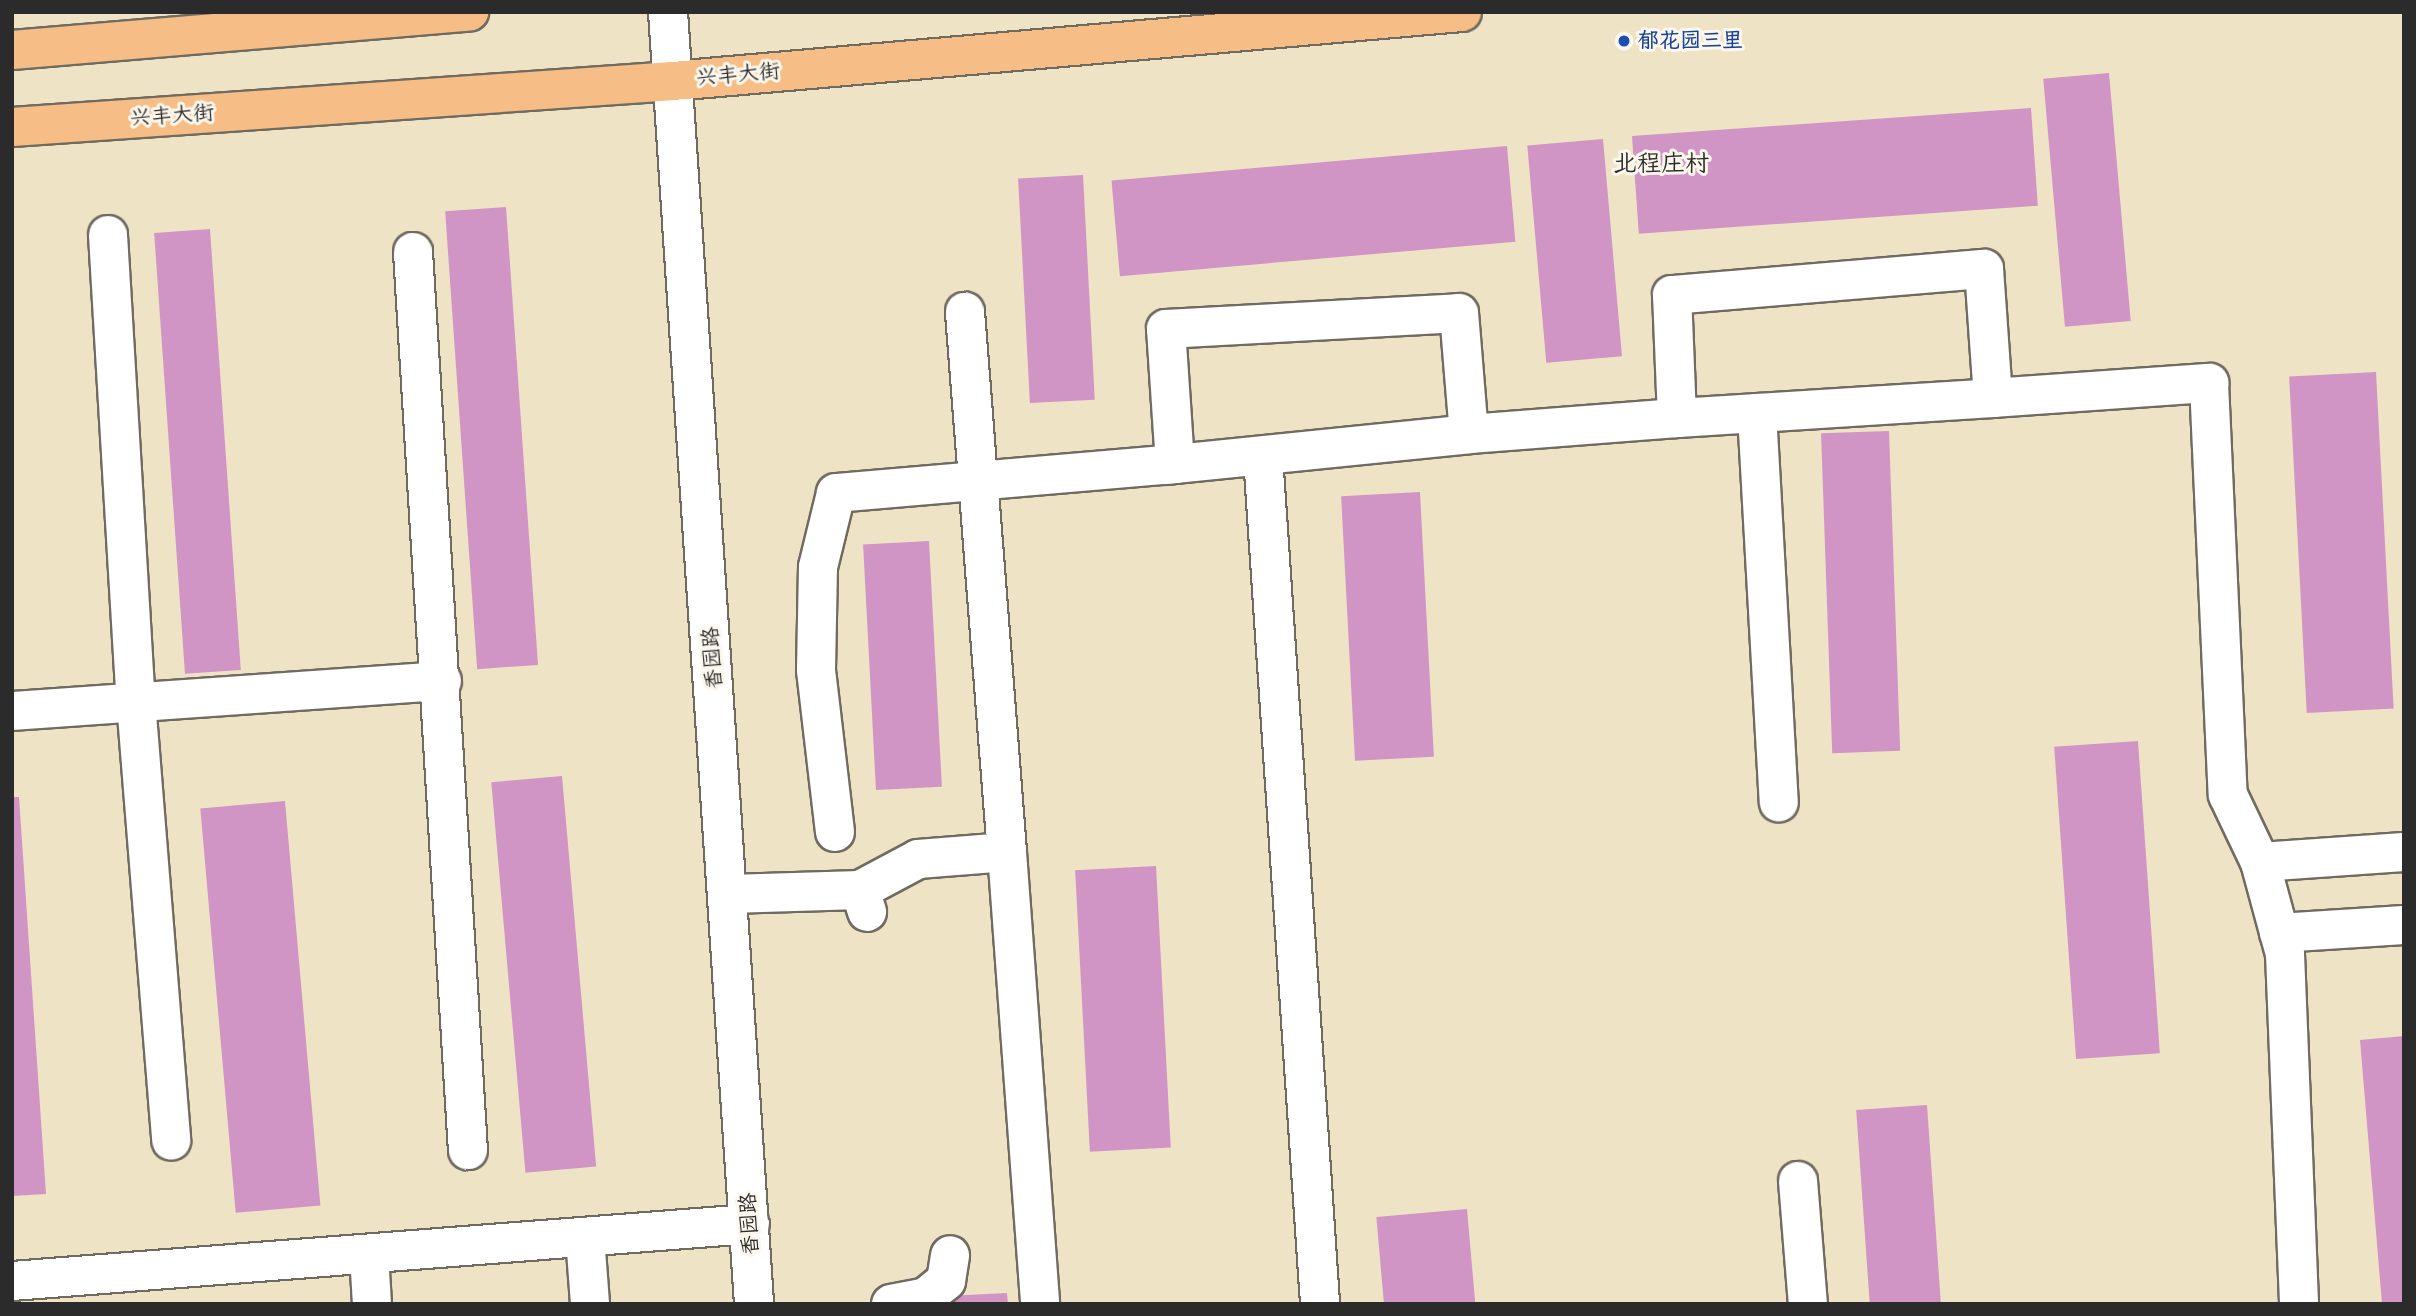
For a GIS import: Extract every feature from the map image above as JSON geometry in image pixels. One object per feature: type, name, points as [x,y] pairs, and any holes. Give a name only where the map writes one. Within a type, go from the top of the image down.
[{"type":"main road","points":[[12,50],[470,12]]},
{"type":"main road","name":"兴丰大街","points":[[12,128],[673,80],[1462,12]]},
{"type":"street","name":"香园路","points":[[668,12],[729,894],[754,1304]]},
{"type":"street","points":[[108,235],[136,702],[171,1141]]},
{"type":"street","points":[[413,252],[442,681],[468,1150]]},
{"type":"street","points":[[1677,418],[1672,295],[1984,269],[1993,398]]},
{"type":"street","points":[[965,312],[1040,1304]]},
{"type":"street","points":[[1166,465],[1175,464],[1166,329],[1459,313],[1469,434]]},
{"type":"street","points":[[835,832],[816,670],[818,567],[836,493],[1263,456],[1469,434],[2209,383],[2228,795],[2260,862],[2285,954],[2299,1304]]},
{"type":"street","points":[[1757,413],[1779,802]]},
{"type":"street","points":[[1263,456],[1320,1304]]},
{"type":"street","points":[[12,711],[442,681]]},
{"type":"street","points":[[729,894],[864,901],[918,859],[1007,852]]},
{"type":"street","points":[[2260,862],[2404,852]]},
{"type":"street","points":[[2279,933],[2404,925]]},
{"type":"street","points":[[1798,1181],[1808,1304]]},
{"type":"street","points":[[12,1281],[750,1224]]},
{"type":"street","points":[[585,1237],[590,1304]]},
{"type":"street","points":[[369,1254],[372,1304]]},
{"type":"street","points":[[891,1304],[926,1297],[946,1281],[950,1255]]},
{"type":"building","points":[[2109,73],[2131,321],[2065,327],[2043,79]]},
{"type":"building","points":[[2031,108],[2038,206],[1639,234],[1632,136]]},
{"type":"building","points":[[1603,139],[1622,356],[1546,363],[1527,146]]},
{"type":"building","points":[[1507,146],[1515,242],[1120,276],[1112,181]]},
{"type":"building","points":[[1083,175],[1095,400],[1030,403],[1018,178]]},
{"type":"building","points":[[506,207],[538,665],[477,669],[445,211]]},
{"type":"building","points":[[210,229],[241,670],[185,674],[154,233]]},
{"type":"building","points":[[2376,372],[2394,709],[2307,713],[2289,377]]},
{"type":"building","points":[[1889,431],[1900,751],[1832,753],[1821,433]]},
{"type":"building","points":[[1420,492],[1434,757],[1355,761],[1341,496]]},
{"type":"building","points":[[929,541],[942,787],[876,790],[863,544]]},
{"type":"building","points":[[2138,741],[2160,1053],[2076,1059],[2054,747]]},
{"type":"building","points":[[562,776],[596,1167],[525,1173],[491,782]]},
{"type":"building","points":[[12,797],[19,797],[46,1194],[12,1196]]},
{"type":"building","points":[[285,801],[320,1205],[236,1213],[200,808]]},
{"type":"building","points":[[1156,866],[1171,1148],[1090,1152],[1075,870]]},
{"type":"building","points":[[2404,1036],[2404,1304],[2382,1304],[2360,1040]]},
{"type":"building","points":[[1927,1105],[1941,1304],[1870,1304],[1856,1110]]},
{"type":"building","points":[[1467,1209],[1475,1304],[1384,1304],[1376,1217]]},
{"type":"building","points":[[1007,1293],[1008,1304],[926,1304],[926,1297]]},
{"type":"place","name":"郁花园三里","points":[[1624,41]]},
{"type":"district","name":"北程庄村","points":[[1661,164]]}]
